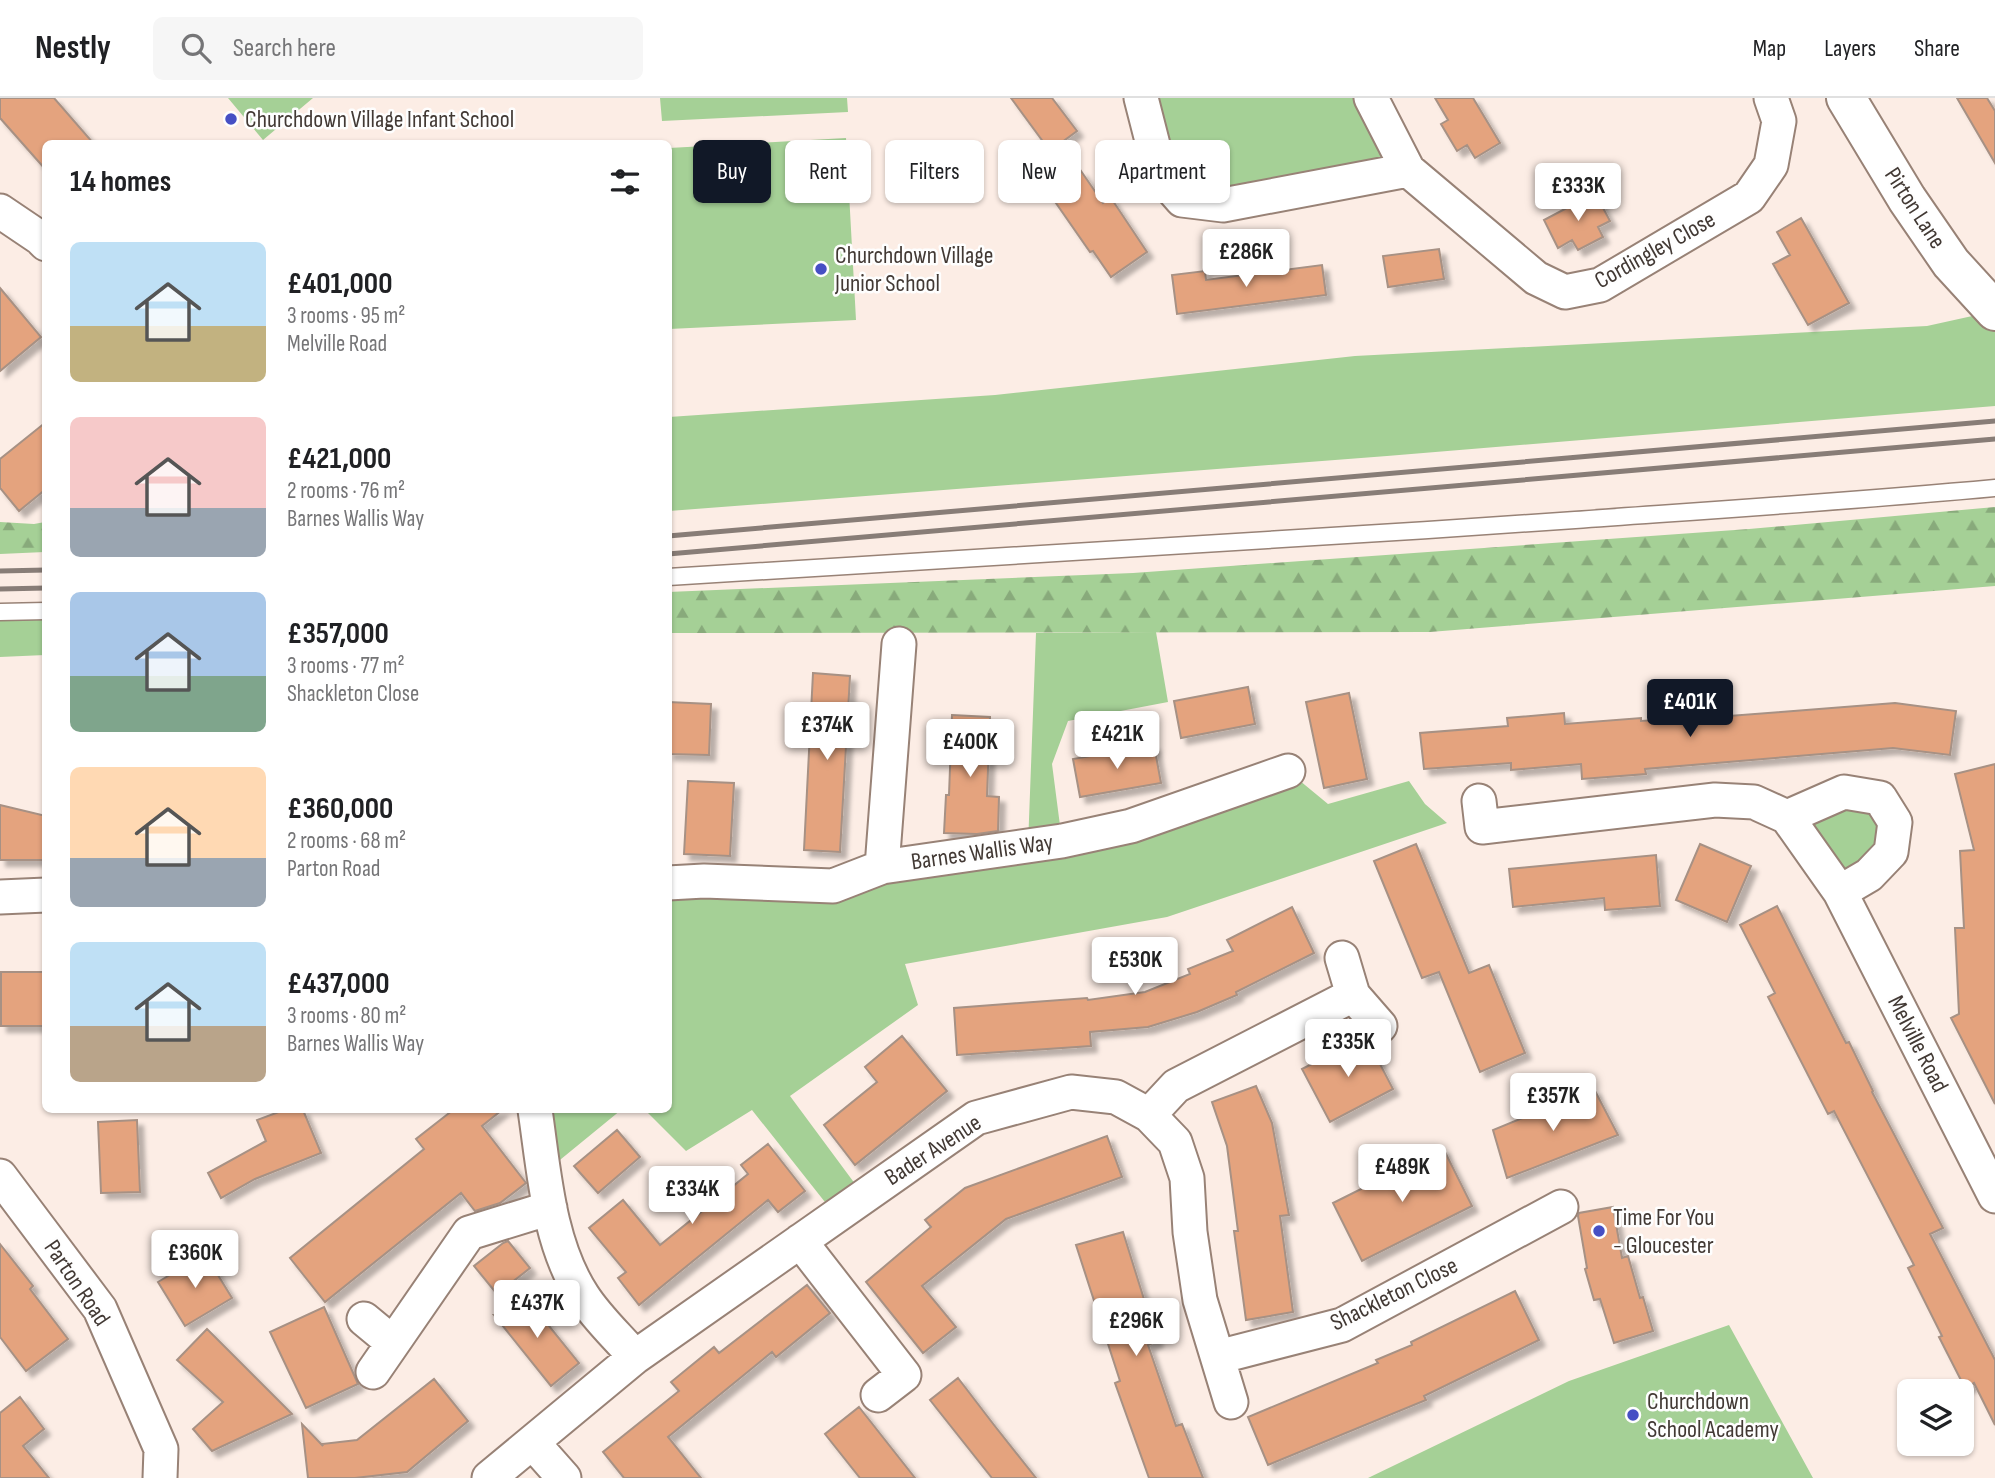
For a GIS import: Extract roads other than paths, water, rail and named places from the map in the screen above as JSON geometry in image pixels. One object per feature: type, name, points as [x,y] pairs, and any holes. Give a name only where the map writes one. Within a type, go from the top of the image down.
[{"type":"street","points":[[1141,98],[1161,176],[1182,200],[1223,205],[1408,170]]},
{"type":"street","name":"Cordingley Close","points":[[1371,98],[1408,170],[1536,278],[1565,292],[1600,285],[1749,197],[1771,165],[1779,121],[1771,98]]},
{"type":"street","name":"Pirton Lane","points":[[1846,98],[1951,263],[1995,311]]},
{"type":"street","points":[[0,211],[42,240]]},
{"type":"street","points":[[882,867],[899,644]]},
{"type":"street","name":"Barnes Wallis Way","points":[[672,883],[704,881],[833,886],[882,867],[1062,841],[1131,826],[1288,771]]},
{"type":"street","points":[[1479,801],[1482,827],[1715,800],[1754,802],[1787,817],[1844,792],[1880,798],[1895,822],[1891,852],[1869,876],[1840,892]]},
{"type":"street","name":"Melville Road","points":[[1787,817],[1840,892],[1995,1196]]},
{"type":"street","points":[[0,897],[42,895]]},
{"type":"street","points":[[1342,958],[1353,995],[1380,1026]]},
{"type":"street","points":[[1149,1115],[1176,1086],[1353,995]]},
{"type":"street","name":"Bader Avenue","points":[[489,1478],[635,1357],[976,1118],[1071,1093],[1116,1097],[1149,1115],[1175,1142],[1187,1178],[1190,1232],[1200,1300],[1231,1402]]},
{"type":"street","points":[[535,1113],[550,1208],[566,1266],[583,1297],[635,1357]]},
{"type":"street","name":"Parton Road","points":[[0,1176],[100,1308],[161,1449],[160,1478]]},
{"type":"street","name":"Shackleton Close","points":[[1218,1357],[1342,1325],[1560,1207]]},
{"type":"street","points":[[373,1372],[469,1233],[550,1208]]},
{"type":"street","points":[[800,1241],[904,1375],[878,1395]]},
{"type":"street","points":[[364,1318],[393,1343]]},
{"type":"street","points":[[533,1443],[564,1478]]},
{"type":"lane","points":[[672,577],[1406,531],[1995,488]]},
{"type":"lane","points":[[0,612],[42,611]]},
{"type":"railway","points":[[672,536],[1995,421]]},
{"type":"railway","points":[[672,554],[1995,439]]},
{"type":"railway","points":[[0,571],[42,570]]},
{"type":"railway","points":[[0,589],[42,588]]},
{"type":"place","name":"Churchdown Village Infant School","points":[[231,119]]},
{"type":"place","name":"Churchdown Village Junior School","points":[[821,269]]},
{"type":"place","name":"Time For You - Gloucester","points":[[1599,1231]]},
{"type":"place","name":"Churchdown School Academy","points":[[1633,1415]]}]
